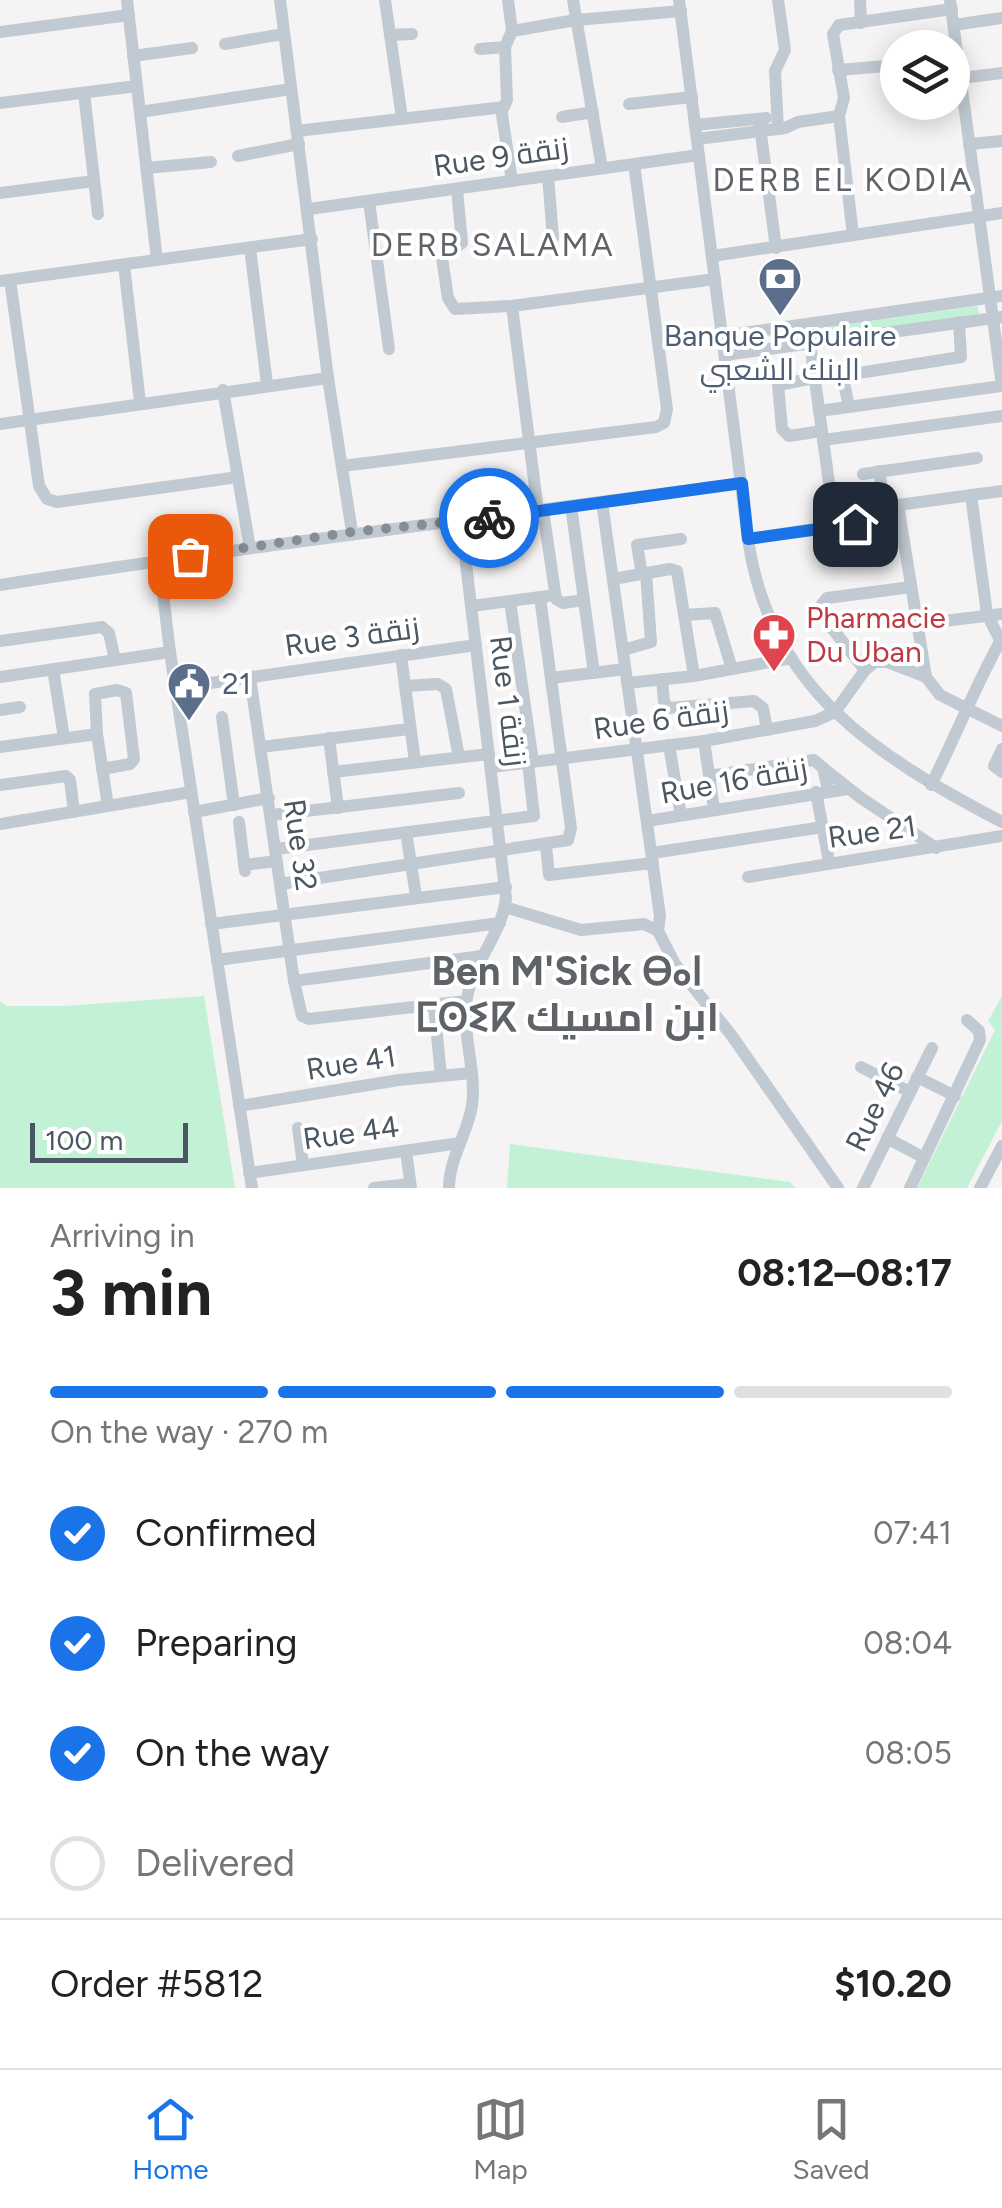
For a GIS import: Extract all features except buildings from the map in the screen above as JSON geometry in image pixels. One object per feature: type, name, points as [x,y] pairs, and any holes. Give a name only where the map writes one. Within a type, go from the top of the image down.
[{"type":"street","points":[[280,0],[328,378],[352,532]]},
{"type":"street","points":[[385,0],[402,118]]},
{"type":"street","points":[[508,0],[512,30],[505,47],[507,100],[501,108],[512,181]]},
{"type":"street","points":[[573,0],[602,168]]},
{"type":"street","points":[[778,0],[785,50],[775,70],[778,123]]},
{"type":"street","points":[[860,0],[861,22]]},
{"type":"street","points":[[0,32],[130,4],[157,260]]},
{"type":"street","points":[[512,30],[680,5],[748,539],[761,600],[792,658],[835,712],[886,756],[1002,822]]},
{"type":"street","points":[[853,235],[839,116],[844,98],[833,34],[840,25],[951,5],[954,30]]},
{"type":"street","points":[[954,25],[1002,18]]},
{"type":"street","points":[[226,44],[284,34]]},
{"type":"street","points":[[390,35],[412,34]]},
{"type":"street","points":[[480,50],[505,47]]},
{"type":"street","points":[[134,56],[192,48]]},
{"type":"street","points":[[838,70],[880,66]]},
{"type":"street","points":[[970,77],[1002,72]]},
{"type":"street","points":[[0,103],[137,86]]},
{"type":"street","points":[[140,112],[291,89]]},
{"type":"street","points":[[84,93],[98,214]]},
{"type":"street","points":[[629,104],[692,96]]},
{"type":"street","points":[[238,156],[298,137],[402,118],[501,108]]},
{"type":"street","points":[[562,118],[593,112]]},
{"type":"street","points":[[696,132],[839,116]]},
{"type":"street","points":[[819,411],[1002,386],[996,297],[978,216],[967,120]]},
{"type":"street","points":[[759,125],[776,248]]},
{"type":"street","points":[[970,144],[1002,142]]},
{"type":"street","name":"Rue 9 زنقة","points":[[309,209],[699,155]]},
{"type":"street","points":[[147,168],[211,162]]},
{"type":"street","points":[[342,466],[664,423],[667,409],[634,164]]},
{"type":"street","points":[[548,176],[553,238]]},
{"type":"street","points":[[0,193],[94,181]]},
{"type":"street","points":[[457,188],[462,243],[442,258],[450,304],[462,311],[715,279]]},
{"type":"street","points":[[369,201],[389,350]]},
{"type":"street","points":[[712,256],[1002,213]]},
{"type":"street","points":[[238,477],[57,502],[47,499],[39,486],[5,280],[312,239]]},
{"type":"street","points":[[250,248],[267,384]]},
{"type":"street","points":[[124,264],[140,402]]},
{"type":"street","points":[[722,336],[996,297]]},
{"type":"street","points":[[512,306],[529,442],[555,594],[559,602],[584,600]]},
{"type":"street","points":[[725,355],[998,318]]},
{"type":"street","points":[[849,407],[846,375],[959,358],[959,322]]},
{"type":"street","points":[[807,326],[835,527]]},
{"type":"street","points":[[0,424],[328,378]]},
{"type":"street","points":[[814,378],[778,385],[782,429],[790,436],[1002,416]]},
{"type":"street","points":[[223,390],[250,548]]},
{"type":"street","points":[[863,474],[978,458]]},
{"type":"street","points":[[880,471],[911,587],[926,678]]},
{"type":"street","points":[[0,585],[352,532],[460,522],[742,483]]},
{"type":"street","points":[[748,539],[878,519],[892,508],[1002,491]]},
{"type":"street","points":[[931,784],[1001,642],[971,495]]},
{"type":"street","points":[[602,502],[660,916],[658,931]]},
{"type":"street","points":[[571,506],[594,672]]},
{"type":"street","name":"Rue 1 زنقة","points":[[460,522],[506,907]]},
{"type":"street","points":[[623,650],[651,642],[637,544],[681,539]]},
{"type":"street","points":[[160,560],[175,688],[252,1188]]},
{"type":"street","points":[[613,578],[670,568],[678,576],[694,676]]},
{"type":"street","points":[[865,670],[827,622],[822,604],[827,598],[911,587]]},
{"type":"street","points":[[471,606],[555,594]]},
{"type":"street","points":[[280,884],[568,840],[571,835],[540,597]]},
{"type":"street","points":[[238,822],[244,868],[276,855],[406,832],[534,816],[510,601]]},
{"type":"street","points":[[684,616],[715,614],[732,670]]},
{"type":"street","points":[[918,624],[995,614]]},
{"type":"street","points":[[0,642],[102,626],[109,633],[114,660]]},
{"type":"street","name":"Rue 3 زنقة","points":[[175,688],[476,645]]},
{"type":"street","points":[[0,677],[170,652]]},
{"type":"street","points":[[401,656],[415,762]]},
{"type":"street","points":[[551,678],[594,672],[662,679],[792,658]]},
{"type":"street","points":[[835,712],[865,670],[875,662],[887,662],[926,678],[940,695],[1002,726]]},
{"type":"street","points":[[53,669],[64,738]]},
{"type":"street","name":"Rue 32","points":[[250,677],[294,981]]},
{"type":"street","points":[[662,679],[668,708],[754,701],[763,708],[766,730]]},
{"type":"street","points":[[405,686],[446,688],[459,757]]},
{"type":"street","points":[[102,770],[130,764],[134,759],[126,693],[117,690],[96,693],[97,734],[102,770],[108,806]]},
{"type":"street","points":[[0,710],[20,707]]},
{"type":"street","name":"Rue 6 زنقة","points":[[333,772],[459,757],[530,762],[815,722],[835,712]]},
{"type":"street","points":[[222,717],[234,805]]},
{"type":"street","points":[[261,747],[409,728]]},
{"type":"street","points":[[0,747],[97,734]]},
{"type":"street","points":[[329,738],[338,808]]},
{"type":"street","points":[[704,740],[714,809]]},
{"type":"street","points":[[669,745],[681,815]]},
{"type":"street","points":[[1002,749],[994,766],[1002,772]]},
{"type":"street","points":[[709,776],[814,760],[848,789],[936,848]]},
{"type":"street","points":[[824,768],[823,827],[829,862]]},
{"type":"street","points":[[0,785],[66,776],[70,780],[74,812]]},
{"type":"street","name":"Rue 16 زنقة","points":[[647,821],[848,789]]},
{"type":"street","points":[[0,824],[191,792]]},
{"type":"street","points":[[272,816],[459,793]]},
{"type":"street","points":[[194,812],[269,798]]},
{"type":"street","points":[[546,846],[549,875],[823,827]]},
{"type":"street","points":[[406,832],[416,896]]},
{"type":"street","name":"Rue 21","points":[[748,877],[1002,836]]},
{"type":"street","points":[[211,924],[506,887]]},
{"type":"street","points":[[449,1188],[451,1167],[471,1110],[466,1001],[506,907],[581,930],[644,924],[658,931],[684,977],[732,1036],[838,1188]]},
{"type":"street","points":[[217,960],[500,923]]},
{"type":"street","points":[[466,1001],[309,1020],[300,1012],[294,981],[482,956]]},
{"type":"street","points":[[434,1005],[441,1076]]},
{"type":"street","points":[[910,1188],[980,1040],[979,1031],[967,1020]]},
{"type":"street","name":"Rue 46","points":[[862,1188],[932,1048]]},
{"type":"street","points":[[861,1068],[910,1092]]},
{"type":"street","name":"Rue 41","points":[[239,1106],[471,1072]]},
{"type":"street","points":[[918,1077],[955,1096]]},
{"type":"street","points":[[298,1128],[303,1165]]},
{"type":"street","points":[[887,1138],[924,1158]]},
{"type":"street","name":"Rue 44","points":[[250,1173],[460,1144]]},
{"type":"street","points":[[980,1188],[996,1170],[1002,1146]]},
{"type":"street","points":[[374,1188],[411,1186],[406,1151]]},
{"type":"green space","points":[[977,306],[980,316],[816,338],[812,334],[813,329]]},
{"type":"green space","points":[[204,996],[235,1188],[0,1188],[0,1001],[6,1006],[64,1006]]},
{"type":"green space","points":[[1002,996],[1002,1121],[967,1188],[917,1188],[995,1030],[988,1021]]},
{"type":"green space","points":[[510,1144],[790,1182],[795,1188],[507,1188]]},
{"type":"way so far","points":[[190,556],[352,532],[489,518]]},
{"type":"place","name":"Banque Populaire البنك الشعبي","points":[[780,317]]},
{"type":"place","name":"Pharmacie Du Uban","points":[[774,673]]},
{"type":"place","name":"21","points":[[189,722]]},
{"type":"district","name":"DERB EL KODIA","points":[[843,180]]},
{"type":"district","name":"DERB SALAMA","points":[[493,245]]},
{"type":"district","name":"Ben M'Sick ⴱⴰⵏ ⵎⵙⵉⴽ ابن امسيك","points":[[567,994]]},
{"type":"route","points":[[489,518],[742,483],[748,539],[855,524]]}]
